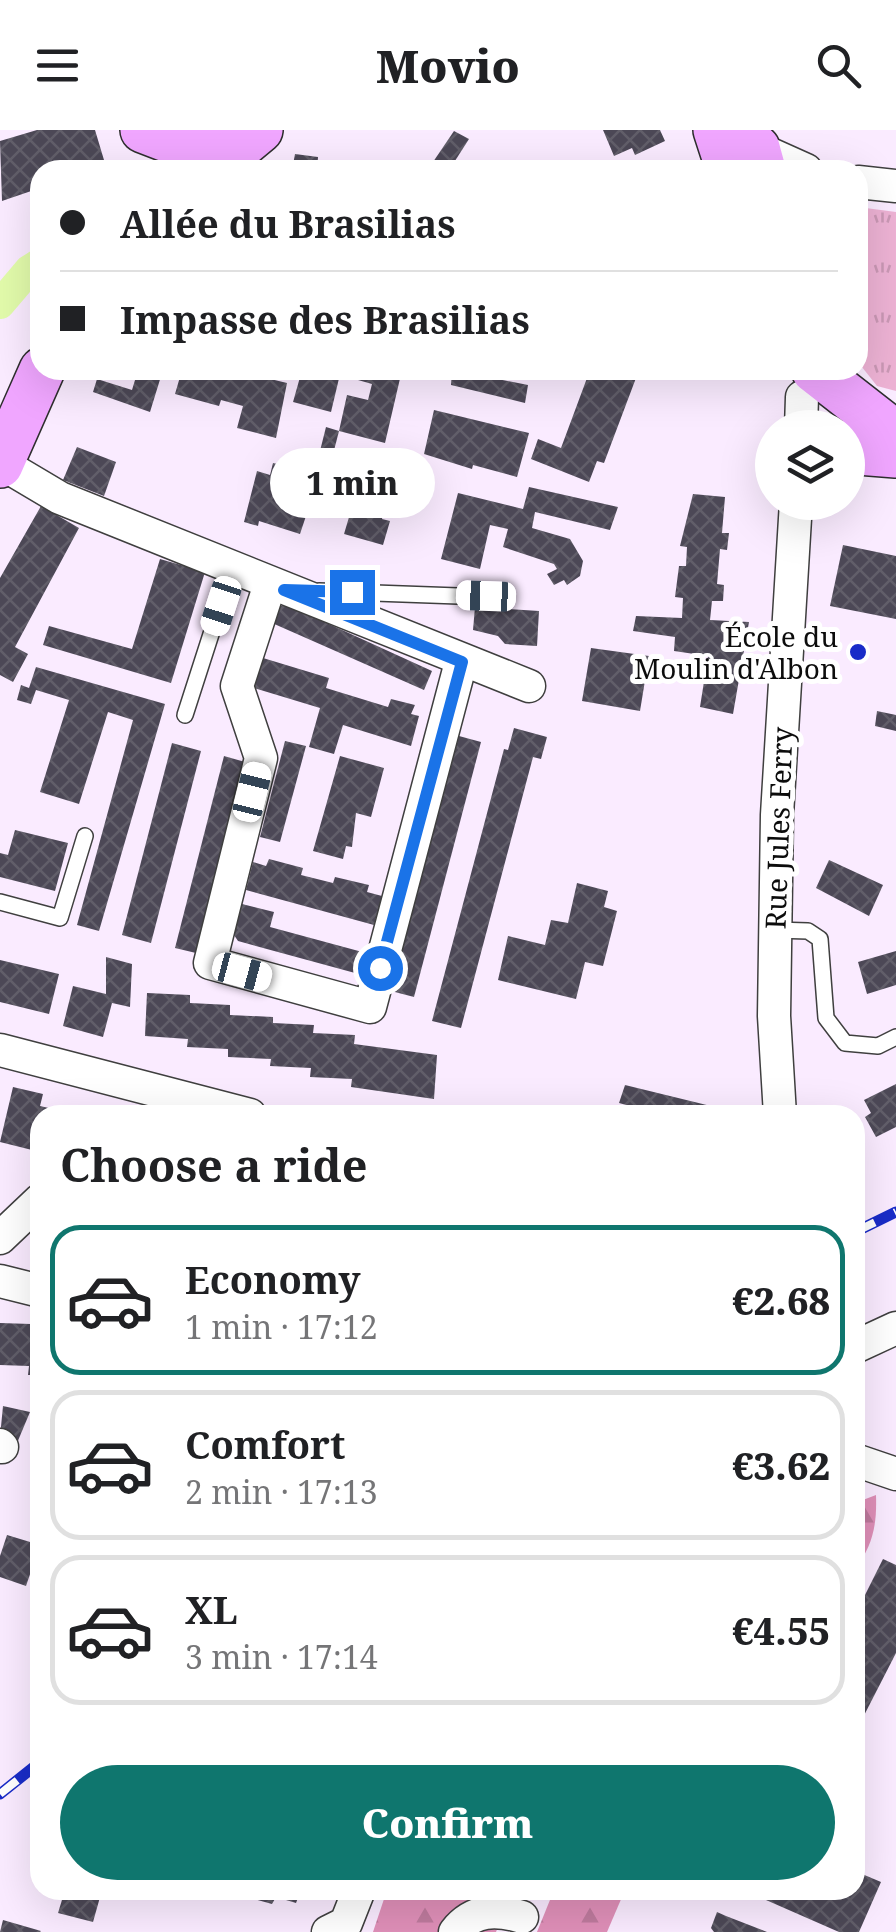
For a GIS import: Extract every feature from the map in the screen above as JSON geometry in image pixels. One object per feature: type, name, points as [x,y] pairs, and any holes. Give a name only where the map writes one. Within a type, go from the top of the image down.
[{"type":"main road","points":[[176,149],[260,130]]},
{"type":"main road","points":[[0,464],[38,380]]},
{"type":"main road","points":[[816,401],[875,439]]},
{"type":"street","points":[[738,153],[766,160]]},
{"type":"street","points":[[868,183],[896,186]]},
{"type":"street","points":[[0,464],[60,498],[529,686]]},
{"type":"street","name":"Rue Jules Ferry","points":[[780,1105],[775,930],[784,636],[795,520]]},
{"type":"street","name":"Rue Jules Ferry","points":[[793,540],[804,520]]},
{"type":"street","points":[[277,587],[238,686],[261,758],[210,963],[370,1007],[462,662]]},
{"type":"street","points":[[0,1050],[212,1105]]},
{"type":"street","points":[[138,1105],[154,1090]]},
{"type":"street","points":[[0,1238],[30,1210]]},
{"type":"street","points":[[0,1281],[30,1288]]},
{"type":"street","points":[[865,1342],[896,1328]]},
{"type":"street","points":[[865,1463],[896,1474]]},
{"type":"street","points":[[328,1932],[346,1922],[355,1900]]},
{"type":"street","points":[[454,1932],[464,1920],[497,1909],[524,1913]]},
{"type":"lane","points":[[185,716],[232,569]]},
{"type":"lane","points":[[277,587],[486,596]]},
{"type":"lane","points":[[0,902],[60,918],[84,836]]},
{"type":"lane","points":[[775,930],[808,931],[820,938],[826,1018],[845,1043],[878,1046],[896,1037]]},
{"type":"green space","points":[[868,208],[896,212],[896,391],[877,386],[868,375]]},
{"type":"green space","points":[[876,1495],[873,1534],[865,1554],[865,1499]]},
{"type":"green space","points":[[384,1900],[509,1900],[496,1932],[373,1932]]},
{"type":"green space","points":[[550,1900],[621,1900],[607,1932],[537,1932]]},
{"type":"building","points":[[37,130],[95,130],[104,160],[30,160],[30,191],[2,201],[0,141]]},
{"type":"building","points":[[603,130],[660,130],[665,141],[635,155],[632,148],[614,156]]},
{"type":"building","points":[[454,131],[469,139],[456,160],[434,160]]},
{"type":"building","points":[[295,154],[318,157],[318,160],[294,160]]},
{"type":"building","points":[[97,380],[132,390],[135,380],[160,380],[150,412],[93,392]]},
{"type":"building","points":[[179,380],[287,383],[276,438],[237,428],[243,406],[221,400],[219,406],[175,394]]},
{"type":"building","points":[[299,380],[339,380],[331,412],[293,402]]},
{"type":"building","points":[[358,380],[400,380],[385,443],[339,431],[347,395],[368,400],[372,384]]},
{"type":"building","points":[[451,380],[503,380],[528,385],[525,403],[451,385]]},
{"type":"building","points":[[586,380],[635,380],[604,463],[597,461],[589,482],[531,459],[538,439],[561,448]]},
{"type":"building","points":[[434,410],[529,433],[517,477],[473,465],[472,469],[424,454]]},
{"type":"building","points":[[326,427],[339,431],[331,462],[318,459]]},
{"type":"building","points":[[77,447],[116,462],[104,496],[63,480]]},
{"type":"building","points":[[273,463],[320,474],[300,534],[259,521],[258,526],[244,522],[257,471],[270,475]]},
{"type":"building","points":[[363,470],[393,477],[382,519],[390,521],[383,545],[344,534]]},
{"type":"building","points":[[529,487],[618,507],[610,530],[535,512],[532,528],[570,539],[583,561],[580,576],[567,585],[564,580],[554,585],[547,574],[557,569],[554,564],[503,547],[508,529],[490,525],[480,569],[441,559],[458,493],[523,509]]},
{"type":"building","points":[[693,494],[725,497],[722,533],[729,533],[727,550],[720,549],[717,584],[724,585],[723,601],[712,601],[710,620],[749,622],[733,714],[700,707],[708,656],[674,651],[675,637],[633,631],[636,616],[682,618],[683,598],[675,597],[679,566],[686,566],[687,547],[680,546]]},
{"type":"building","points":[[41,506],[79,528],[15,647],[28,654],[13,682],[0,675],[0,578]]},
{"type":"building","points":[[843,545],[896,556],[896,619],[830,606]]},
{"type":"building","points":[[160,559],[205,572],[171,683],[43,645],[49,626],[132,649]]},
{"type":"building","points":[[285,604],[432,671],[424,690],[272,623],[279,607]]},
{"type":"building","points":[[475,607],[539,611],[537,646],[505,644],[498,636],[473,630]]},
{"type":"building","points":[[591,648],[649,656],[640,711],[582,701]]},
{"type":"building","points":[[263,658],[329,678],[326,688],[388,707],[391,699],[415,705],[411,714],[419,716],[411,746],[343,725],[334,754],[309,747],[320,708],[254,688]]},
{"type":"building","points":[[36,667],[165,704],[99,931],[77,925],[133,720],[108,712],[79,804],[40,792],[69,700],[36,690],[31,704],[17,700],[21,685],[29,688]]},
{"type":"building","points":[[877,711],[896,715],[896,731],[875,726]]},
{"type":"building","points":[[514,728],[547,737],[541,759],[533,757],[461,1028],[432,1021],[504,749],[508,750]]},
{"type":"building","points":[[459,736],[481,742],[414,997],[391,991]]},
{"type":"building","points":[[285,741],[306,746],[280,842],[260,837]]},
{"type":"building","points":[[172,743],[201,751],[151,943],[122,935]]},
{"type":"building","points":[[224,756],[245,762],[196,953],[175,948]]},
{"type":"building","points":[[340,756],[384,768],[371,817],[356,813],[352,847],[346,846],[343,859],[313,851]]},
{"type":"building","points":[[15,830],[68,843],[55,891],[0,877],[0,853],[8,855]]},
{"type":"building","points":[[269,859],[303,868],[301,875],[333,883],[335,877],[369,885],[367,892],[382,896],[374,925],[246,890],[253,862],[266,866]]},
{"type":"building","points":[[829,860],[883,885],[869,916],[816,888]]},
{"type":"building","points":[[577,883],[608,891],[604,907],[617,911],[603,966],[585,962],[576,999],[498,980],[508,936],[545,945],[551,920],[568,923]]},
{"type":"building","points":[[242,904],[274,912],[270,927],[366,953],[362,968],[355,973],[238,941],[234,935]]},
{"type":"building","points":[[896,951],[896,985],[867,994],[858,962]]},
{"type":"building","points":[[106,957],[132,964],[130,1007],[112,1003],[103,1037],[63,1026],[73,986],[106,994]]},
{"type":"building","points":[[0,960],[59,974],[49,1014],[0,1002]]},
{"type":"building","points":[[147,993],[190,995],[190,1003],[230,1005],[230,1015],[273,1017],[273,1023],[314,1025],[313,1033],[355,1035],[354,1044],[437,1055],[434,1099],[351,1087],[352,1079],[310,1077],[311,1068],[270,1066],[271,1059],[228,1057],[228,1049],[187,1047],[188,1039],[145,1036]]},
{"type":"building","points":[[896,1084],[896,1127],[876,1137],[865,1117],[871,1113],[864,1100]]},
{"type":"building","points":[[625,1085],[707,1105],[626,1105],[619,1103]]},
{"type":"building","points":[[13,1087],[43,1094],[40,1105],[30,1105],[30,1150],[0,1142]]},
{"type":"building","points":[[0,1323],[30,1324],[30,1375],[29,1366],[0,1365]]},
{"type":"building","points":[[3,1406],[30,1412],[17,1443],[0,1437]]},
{"type":"building","points":[[7,1535],[30,1542],[26,1586],[0,1577],[0,1556]]},
{"type":"building","points":[[883,1559],[896,1565],[896,1653],[865,1713],[865,1595]]},
{"type":"building","points":[[865,1875],[881,1882],[859,1932],[839,1932],[766,1900],[865,1900]]},
{"type":"building","points":[[62,1900],[99,1900],[93,1922],[58,1913]]},
{"type":"building","points":[[717,1912],[767,1932],[714,1932],[711,1928]]},
{"type":"building","points":[[3,1920],[41,1931],[0,1932]]},
{"type":"waterway","points":[[0,304],[30,269]]},
{"type":"railway","points":[[865,1227],[896,1212]]},
{"type":"railway","points":[[0,1794],[30,1770]]},
{"type":"place","name":"École du Moulin d'Albon","points":[[858,652]]},
{"type":"route","points":[[352,592],[284,590],[462,662],[380,968]]}]
